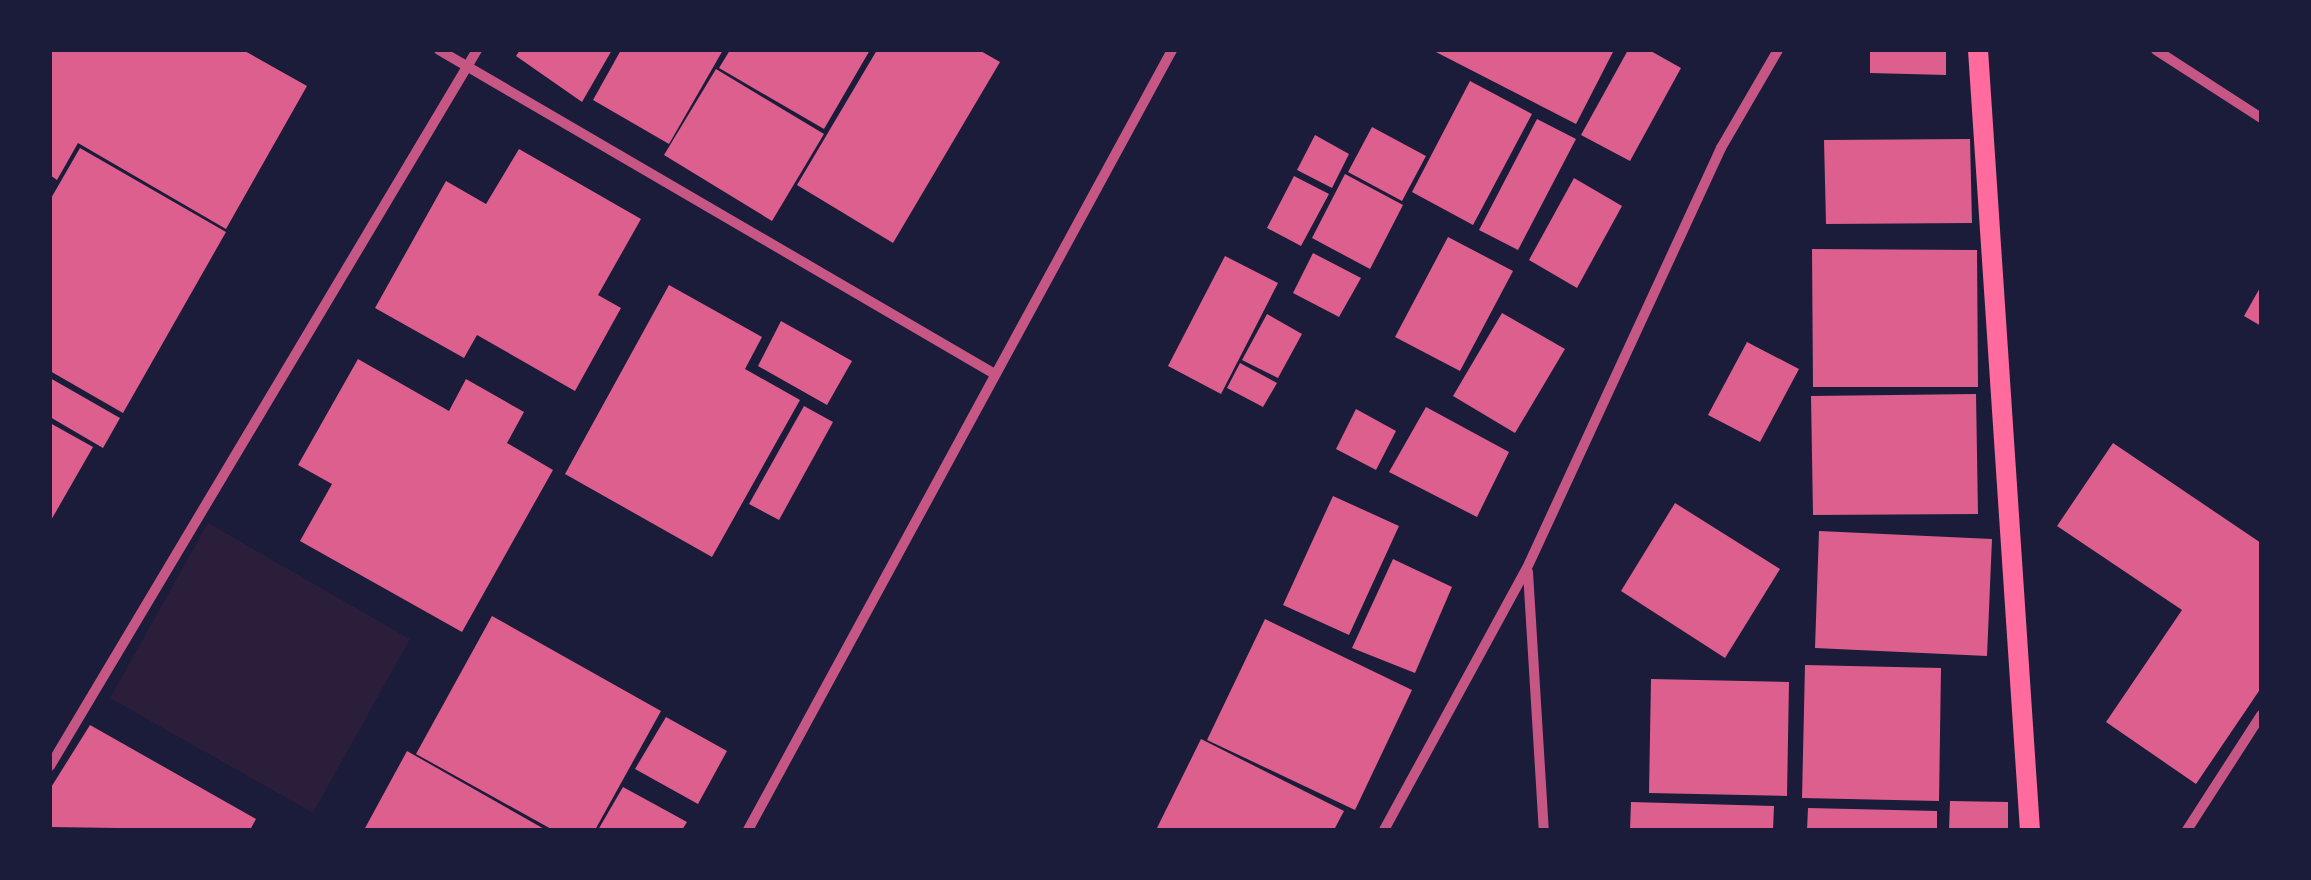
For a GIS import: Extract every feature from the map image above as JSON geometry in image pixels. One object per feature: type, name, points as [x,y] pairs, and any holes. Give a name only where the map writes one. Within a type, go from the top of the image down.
[{"type":"main road","points":[[1978,50],[2030,830]]},
{"type":"street","points":[[439,50],[993,373]]},
{"type":"street","points":[[50,766],[476,50]]},
{"type":"street","points":[[748,830],[993,373],[1172,50]]},
{"type":"street","points":[[1384,830],[1527,568],[1721,148],[1778,50]]},
{"type":"street","points":[[2156,50],[2261,118]]},
{"type":"street","points":[[1527,568],[1544,830]]},
{"type":"street","points":[[2187,830],[2261,715]]},
{"type":"shaded area","points":[[208,523],[410,639],[313,813],[110,698]]},
{"type":"building","points":[[50,50],[243,50],[307,86],[226,229],[78,143],[57,180],[50,175]]},
{"type":"building","points":[[520,50],[612,50],[582,102],[516,56]]},
{"type":"building","points":[[621,50],[723,50],[669,144],[593,100]]},
{"type":"building","points":[[730,50],[870,50],[824,129],[719,68]]},
{"type":"building","points":[[877,50],[979,50],[1000,62],[893,243],[797,185]]},
{"type":"building","points":[[1432,50],[1614,50],[1576,124]]},
{"type":"building","points":[[1628,50],[1649,50],[1681,68],[1630,161],[1581,135]]},
{"type":"building","points":[[1870,50],[1946,50],[1946,75],[1870,73]]},
{"type":"building","points":[[716,69],[824,134],[772,221],[664,155]]},
{"type":"building","points":[[1470,81],[1532,114],[1473,225],[1412,192]]},
{"type":"building","points":[[1537,119],[1576,139],[1518,250],[1479,230]]},
{"type":"building","points":[[1372,127],[1426,156],[1402,201],[1348,172]]},
{"type":"building","points":[[1315,135],[1349,154],[1332,188],[1297,170]]},
{"type":"building","points":[[1970,139],[1972,223],[1826,224],[1824,140]]},
{"type":"building","points":[[80,148],[226,232],[123,413],[50,371],[50,200]]},
{"type":"building","points":[[519,149],[641,219],[598,295],[621,308],[575,391],[477,335],[464,358],[375,308],[446,181],[486,204]]},
{"type":"building","points":[[1345,174],[1403,205],[1370,269],[1312,238]]},
{"type":"building","points":[[1294,176],[1329,194],[1301,246],[1267,228]]},
{"type":"building","points":[[1574,178],[1622,206],[1577,288],[1529,260]]},
{"type":"building","points":[[1448,237],[1513,271],[1460,371],[1395,337]]},
{"type":"building","points":[[1812,249],[1977,250],[1978,387],[1813,387]]},
{"type":"building","points":[[1313,253],[1361,278],[1339,317],[1293,293]]},
{"type":"building","points":[[1225,256],[1278,283],[1221,394],[1168,366]]},
{"type":"building","points":[[669,285],[762,337],[745,369],[800,400],[712,557],[565,474]]},
{"type":"building","points":[[2261,286],[2261,326],[2244,316]]},
{"type":"building","points":[[1502,313],[1565,349],[1515,433],[1453,396]]},
{"type":"building","points":[[1267,314],[1302,334],[1278,378],[1242,360]]},
{"type":"building","points":[[781,321],[852,361],[827,405],[758,366]]},
{"type":"building","points":[[1747,342],[1799,369],[1760,442],[1708,415]]},
{"type":"building","points":[[358,359],[449,411],[466,379],[524,412],[507,443],[553,470],[462,632],[300,541],[332,484],[298,465]]},
{"type":"building","points":[[1240,363],[1277,383],[1263,407],[1227,388]]},
{"type":"building","points":[[50,378],[120,418],[103,448],[50,417]]},
{"type":"building","points":[[1976,394],[1978,514],[1813,515],[1811,396]]},
{"type":"building","points":[[804,406],[833,422],[779,520],[749,504]]},
{"type":"building","points":[[1426,407],[1509,452],[1477,517],[1389,472]]},
{"type":"building","points":[[1356,409],[1396,431],[1376,470],[1336,449]]},
{"type":"building","points":[[50,423],[93,447],[50,522]]},
{"type":"building","points":[[2113,443],[2261,543],[2261,688],[2196,784],[2106,722],[2182,610],[2057,526]]},
{"type":"building","points":[[1333,496],[1399,526],[1349,635],[1283,605]]},
{"type":"building","points":[[1675,503],[1780,569],[1725,658],[1621,591]]},
{"type":"building","points":[[1819,531],[1992,539],[1987,656],[1815,648]]},
{"type":"building","points":[[1393,559],[1452,587],[1415,673],[1352,648]]},
{"type":"building","points":[[492,616],[661,711],[595,830],[553,830],[416,754]]},
{"type":"building","points":[[1265,619],[1412,690],[1355,810],[1207,740]]},
{"type":"building","points":[[1805,665],[1941,668],[1939,801],[1802,798]]},
{"type":"building","points":[[1651,679],[1789,682],[1787,796],[1649,793]]},
{"type":"building","points":[[666,717],[727,751],[698,804],[635,769]]},
{"type":"building","points":[[90,725],[256,819],[250,830],[50,827],[50,789]]},
{"type":"building","points":[[1201,739],[1344,811],[1334,830],[1156,830]]},
{"type":"building","points":[[407,751],[546,830],[364,830]]},
{"type":"building","points":[[623,787],[687,822],[682,830],[598,830]]},
{"type":"building","points":[[1950,801],[2008,802],[2008,830],[1949,830]]},
{"type":"building","points":[[1631,802],[1774,806],[1773,830],[1630,830]]},
{"type":"building","points":[[1808,808],[1937,811],[1937,830],[1807,830]]}]
